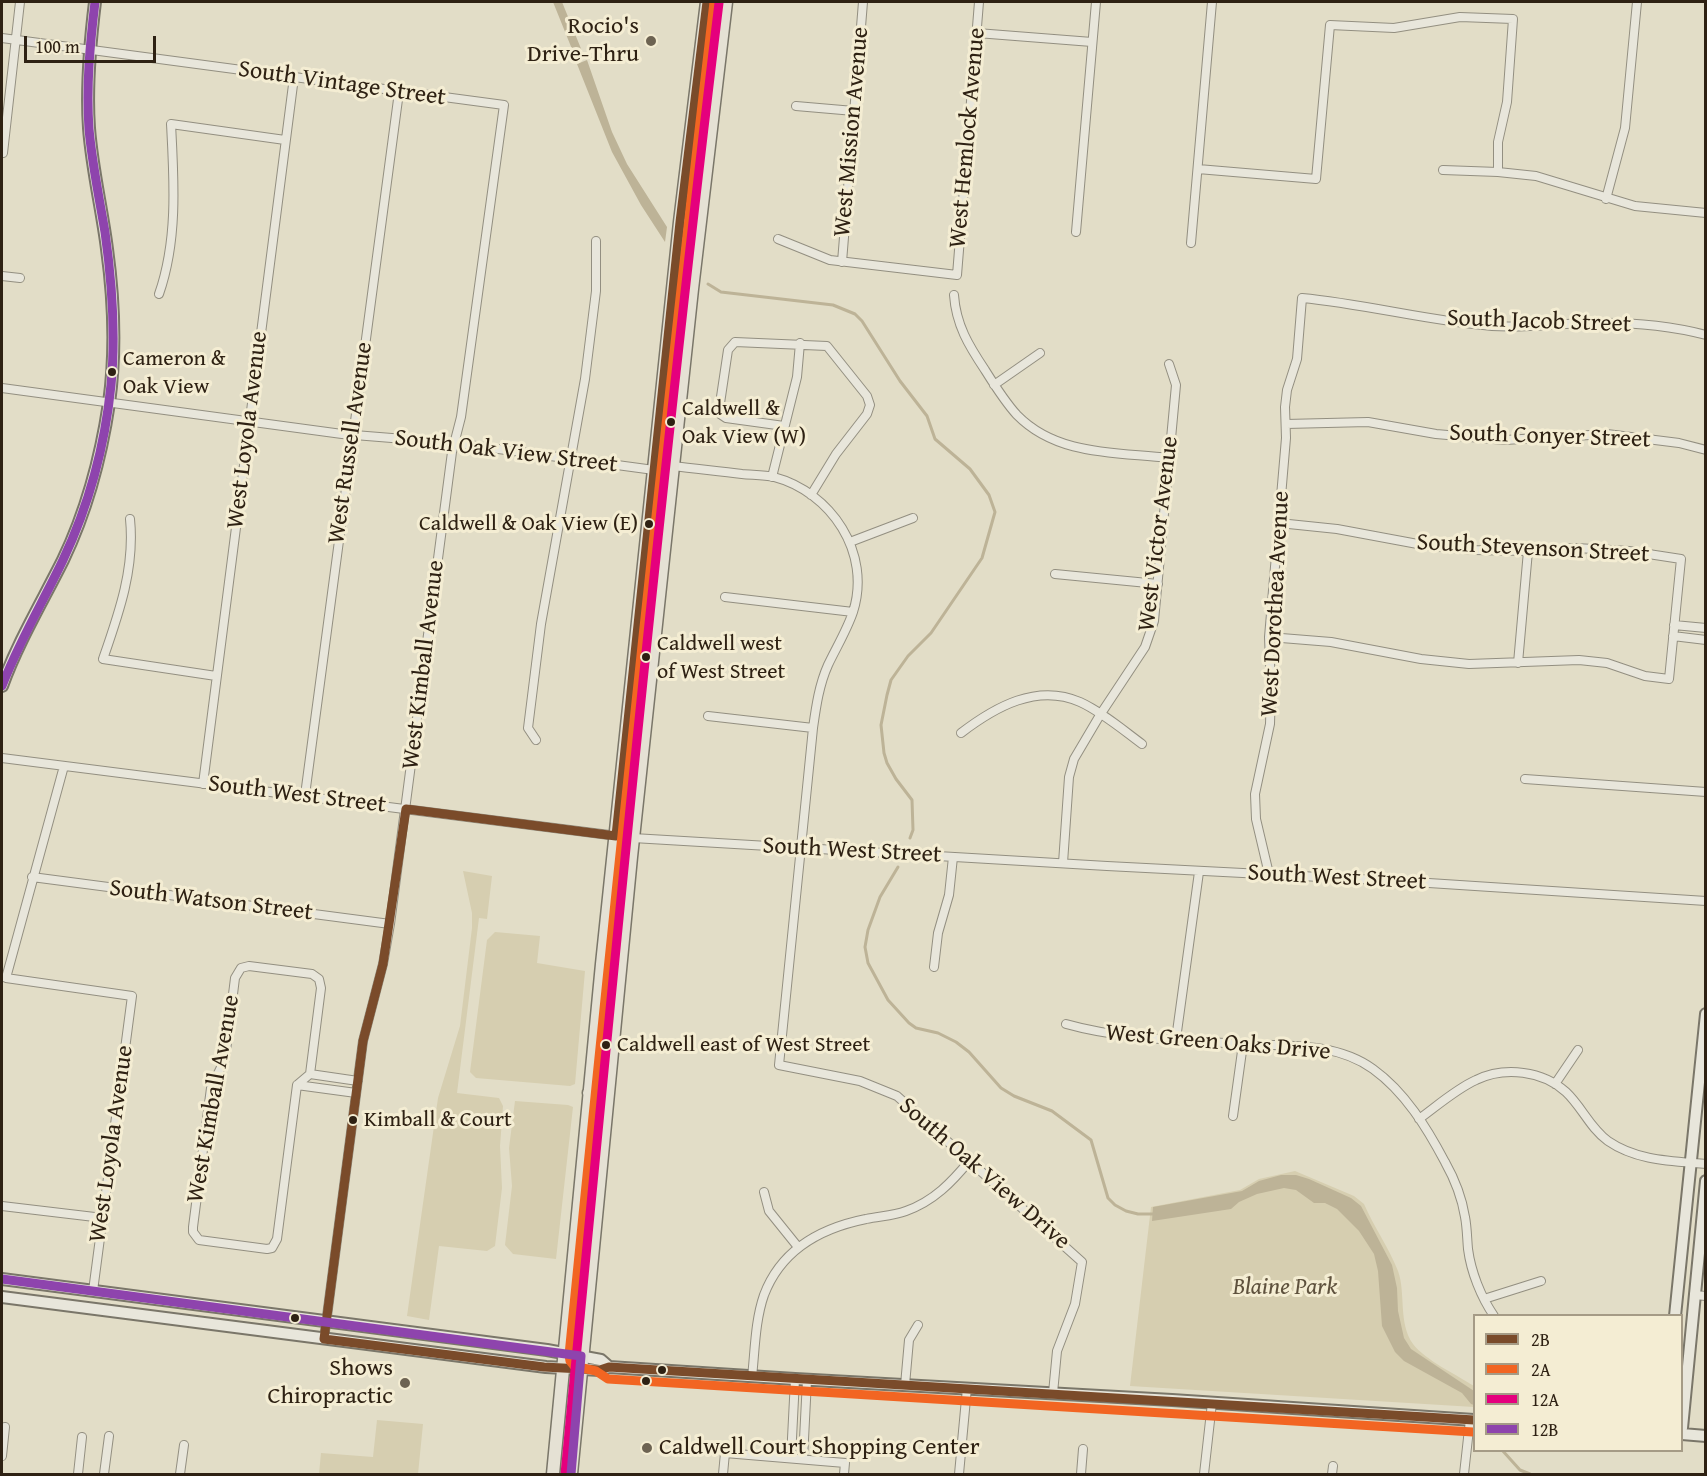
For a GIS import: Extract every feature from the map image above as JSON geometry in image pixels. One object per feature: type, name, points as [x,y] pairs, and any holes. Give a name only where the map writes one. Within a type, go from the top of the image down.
[{"type":"main road","points":[[553,1474],[589,1092],[654,470],[680,222],[707,2]]},
{"type":"main road","points":[[717,2],[712,46],[719,65]]},
{"type":"main road","points":[[571,1474],[633,838],[726,2]]},
{"type":"main road","points":[[654,470],[662,479],[656,546],[662,573]]},
{"type":"main road","points":[[589,1092],[597,1107],[591,1175],[597,1197]]},
{"type":"street","points":[[3,153],[20,2]]},
{"type":"street","points":[[2,686],[20,642],[63,559],[82,514],[100,455],[109,402],[112,364],[112,304],[107,247],[89,128],[88,77],[95,2]]},
{"type":"street","name":"West Mission Avenue","points":[[842,262],[863,2]]},
{"type":"street","name":"West Hemlock Avenue","points":[[842,262],[957,275],[979,2]]},
{"type":"street","points":[[1076,232],[1096,2]]},
{"type":"street","points":[[1191,243],[1212,2]]},
{"type":"street","points":[[1606,199],[1625,128],[1637,2]]},
{"type":"street","points":[[1198,169],[1316,179],[1330,25],[1394,28],[1460,17],[1513,19],[1507,102],[1498,142],[1497,172]]},
{"type":"street","points":[[977,33],[1092,42]]},
{"type":"street","name":"South Vintage Street","points":[[2,38],[504,105]]},
{"type":"street","name":"West Loyola Avenue","points":[[203,784],[294,77]]},
{"type":"street","name":"West Russell Avenue","points":[[305,795],[399,92]]},
{"type":"street","name":"West Kimball Avenue","points":[[324,1340],[367,1023],[383,964],[390,924],[454,443],[461,417],[504,105]]},
{"type":"street","points":[[796,106],[854,111]]},
{"type":"street","points":[[159,294],[165,275],[172,223],[171,124],[285,140]]},
{"type":"street","points":[[1443,170],[1536,176],[1635,206],[1706,213]]},
{"type":"street","points":[[778,239],[814,255],[842,262]]},
{"type":"street","points":[[536,740],[528,728],[530,705],[541,624],[585,380],[596,291],[596,241]]},
{"type":"street","points":[[2,276],[20,278]]},
{"type":"street","points":[[954,295],[955,310],[966,342],[1016,414],[1044,437],[1079,449],[1168,458]]},
{"type":"street","name":"South Jacob Street","points":[[1302,298],[1365,305],[1426,318],[1493,326],[1528,327],[1612,323],[1683,329],[1706,335]]},
{"type":"street","name":"West Dorothea Avenue","points":[[1269,874],[1256,819],[1255,794],[1270,724],[1269,637],[1287,390],[1296,359],[1302,298]]},
{"type":"street","points":[[784,426],[726,418],[720,414],[729,350],[737,341],[827,346],[836,354],[867,396],[870,405],[867,414],[836,454],[811,495]]},
{"type":"street","points":[[772,477],[797,377],[800,344]]},
{"type":"street","points":[[994,385],[1040,353]]},
{"type":"street","name":"West Victor Avenue","points":[[1063,863],[1069,777],[1074,759],[1100,714],[1145,647],[1154,621],[1176,385],[1169,364]]},
{"type":"street","name":"South Oak View Street","points":[[2,388],[352,436],[454,443],[654,470]]},
{"type":"street","name":"South Conyer Street","points":[[1286,424],[1368,422],[1436,434],[1505,440],[1607,434],[1679,443],[1706,450]]},
{"type":"street","points":[[674,466],[772,477],[793,484],[811,495],[836,518],[850,542],[857,579],[853,612],[827,667],[818,693],[801,847]]},
{"type":"street","points":[[850,542],[913,518]]},
{"type":"street","points":[[130,519],[132,540],[127,582],[104,659],[216,676]]},
{"type":"street","name":"South Stevenson Street","points":[[1279,523],[1337,529],[1423,545],[1474,550],[1528,551],[1576,548],[1629,551],[1681,559],[1674,626]]},
{"type":"street","points":[[1518,663],[1528,551]]},
{"type":"street","points":[[1055,574],[1158,584]]},
{"type":"street","points":[[725,597],[853,612]]},
{"type":"street","points":[[1269,637],[1331,642],[1421,659],[1469,663],[1588,661],[1607,663],[1645,676],[1669,679],[1674,626],[1706,628]]},
{"type":"street","points":[[1673,636],[1706,640]]},
{"type":"street","points":[[961,733],[1007,703],[1045,695],[1063,697],[1081,703],[1142,744]]},
{"type":"street","points":[[708,716],[813,728]]},
{"type":"street","name":"South West Street","points":[[2,758],[633,838],[1706,901]]},
{"type":"street","points":[[32,877],[64,766]]},
{"type":"street","points":[[1525,779],[1706,792]]},
{"type":"street","name":"South Oak View Drive","points":[[801,847],[779,1065],[860,1082],[897,1096],[1082,1262],[1075,1304],[1057,1351],[1053,1393]]},
{"type":"street","points":[[934,967],[938,933],[949,895],[953,857]]},
{"type":"street","points":[[1176,1039],[1199,872]]},
{"type":"street","name":"West Loyola Avenue","points":[[32,877],[6,978],[132,996],[93,1291]]},
{"type":"street","name":"South Watson Street","points":[[32,877],[390,924]]},
{"type":"street","name":"West Kimball Avenue","points":[[297,1085],[275,1244],[272,1248],[262,1249],[200,1240],[193,1232],[193,1227],[211,1088],[224,1061],[235,978],[241,968],[249,966],[312,974],[319,979],[321,988],[310,1074]]},
{"type":"street","points":[[1675,1314],[1706,1014]]},
{"type":"street","name":"West Green Oaks Drive","points":[[1066,1024],[1115,1035],[1330,1050],[1346,1055],[1371,1068],[1391,1083],[1419,1119],[1446,1162],[1457,1187],[1465,1216],[1468,1251],[1474,1277],[1493,1314]]},
{"type":"street","points":[[1233,1116],[1243,1044]]},
{"type":"street","points":[[1555,1084],[1578,1050]]},
{"type":"street","points":[[1419,1119],[1476,1080],[1493,1074],[1527,1073],[1555,1084],[1575,1102],[1592,1126],[1616,1145],[1640,1156],[1706,1164]]},
{"type":"street","points":[[297,1085],[310,1074],[358,1081]]},
{"type":"street","points":[[297,1085],[356,1093]]},
{"type":"street","points":[[752,1377],[757,1327],[765,1293],[775,1274],[798,1247],[836,1226],[906,1211],[929,1201],[951,1184],[970,1160]]},
{"type":"street","points":[[1683,1421],[1700,1295],[1706,1181]]},
{"type":"street","points":[[764,1192],[769,1211],[798,1247]]},
{"type":"street","points":[[2,1206],[103,1218]]},
{"type":"street","points":[[2,1280],[563,1353],[601,1360],[609,1367]]},
{"type":"street","points":[[1484,1299],[1541,1281]]},
{"type":"street","points":[[2,1297],[324,1340],[562,1368],[600,1370],[609,1367],[1472,1420],[1464,1474]]},
{"type":"street","points":[[905,1385],[909,1340],[918,1325]]},
{"type":"street","points":[[790,1458],[795,1379]]},
{"type":"street","points":[[802,1460],[807,1380]]},
{"type":"street","points":[[959,1474],[968,1388]]},
{"type":"street","points":[[1204,1474],[1212,1403]]},
{"type":"street","points":[[2,1456],[5,1427]]},
{"type":"street","points":[[1683,1434],[1706,1436]]},
{"type":"street","points":[[104,1474],[109,1436]]},
{"type":"street","points":[[78,1474],[82,1437]]},
{"type":"street","points":[[180,1474],[184,1445]]},
{"type":"street","points":[[1081,1474],[1083,1449]]},
{"type":"street","points":[[723,1474],[725,1453],[845,1463],[844,1474]]},
{"type":"green space","points":[[463,871],[492,876],[487,919],[479,918],[457,1093],[499,1098],[503,1106],[500,1146],[502,1188],[495,1246],[487,1251],[439,1246],[429,1320],[407,1316],[438,1098],[460,1026],[472,928],[472,913]]},
{"type":"green space","points":[[495,932],[540,936],[537,963],[585,971],[575,1084],[570,1086],[476,1078],[470,1072],[487,940]]},
{"type":"green space","points":[[515,1101],[573,1107],[556,1259],[513,1254],[505,1245],[512,1186],[509,1148]]},
{"type":"green space","name":"Blaine Park","points":[[1295,1171],[1354,1196],[1364,1204],[1398,1271],[1408,1336],[1425,1356],[1473,1385],[1473,1407],[1130,1386],[1151,1207],[1240,1190],[1259,1179]]},
{"type":"green space","points":[[377,1420],[423,1424],[418,1474],[319,1474],[321,1453],[373,1457]]},
{"type":"shaded area","points":[[553,2],[562,2],[584,56],[576,59]]},
{"type":"shaded area","points":[[587,60],[612,132],[627,164],[667,227],[665,242],[641,205],[612,152],[577,64]]},
{"type":"shaded area","points":[[1281,1175],[1296,1175],[1351,1198],[1361,1206],[1392,1265],[1404,1338],[1411,1349],[1473,1390],[1473,1405],[1462,1393],[1404,1361],[1395,1352],[1382,1326],[1378,1271],[1374,1254],[1359,1231],[1337,1209],[1325,1203],[1314,1203],[1296,1190],[1284,1188],[1257,1194],[1239,1202],[1231,1209],[1152,1221],[1153,1207],[1242,1191],[1259,1181]]},
{"type":"waterway","points":[[708,284],[721,292],[833,305],[855,314],[862,321],[900,381],[927,416],[935,439],[970,469],[989,495],[995,512],[982,558],[931,633],[908,656],[891,680],[887,695],[881,725],[884,753],[896,779],[912,800],[913,830],[910,838]]},
{"type":"waterway","points":[[898,867],[880,897],[868,930],[865,947],[868,963],[888,1000],[916,1028],[938,1033],[969,1052],[1001,1088],[1014,1096],[1052,1111],[1091,1140],[1108,1198],[1115,1205],[1138,1214],[1155,1214]]},
{"type":"waterway","points":[[1504,1452],[1520,1470],[1530,1474]]},
{"type":"transit line","name":"12B","points":[[2,686],[81,518],[105,430],[111,385],[113,327],[105,232],[92,155],[88,113],[89,65],[95,2]]},
{"type":"transit line","name":"2B","points":[[707,2],[680,222],[616,836],[406,809],[383,964],[363,1041],[324,1339],[544,1367],[600,1370],[609,1367],[1473,1420]]},
{"type":"transit line","name":"2A","points":[[714,2],[638,678],[570,1361],[574,1366],[596,1371],[608,1379],[1473,1432]]},
{"type":"transit line","name":"12A","points":[[565,1474],[656,555],[719,3]]},
{"type":"transit line","name":"12B","points":[[2,1279],[581,1356],[571,1474]]},
{"type":"place","name":"Rocio's Drive-Thru","points":[[651,41]]},
{"type":"place","name":"Cameron & Oak View","points":[[112,372]]},
{"type":"place","name":"Caldwell & Oak View (W)","points":[[671,422]]},
{"type":"place","name":"Caldwell & Oak View (E)","points":[[649,524]]},
{"type":"place","name":"Caldwell west of West Street","points":[[646,657]]},
{"type":"place","name":"Caldwell east of West Street","points":[[606,1045]]},
{"type":"place","name":"Kimball & Court","points":[[353,1120]]},
{"type":"place","name":"Shows Chiropractic","points":[[405,1383]]},
{"type":"place","name":"Caldwell Court Shopping Center","points":[[647,1448]]}]
